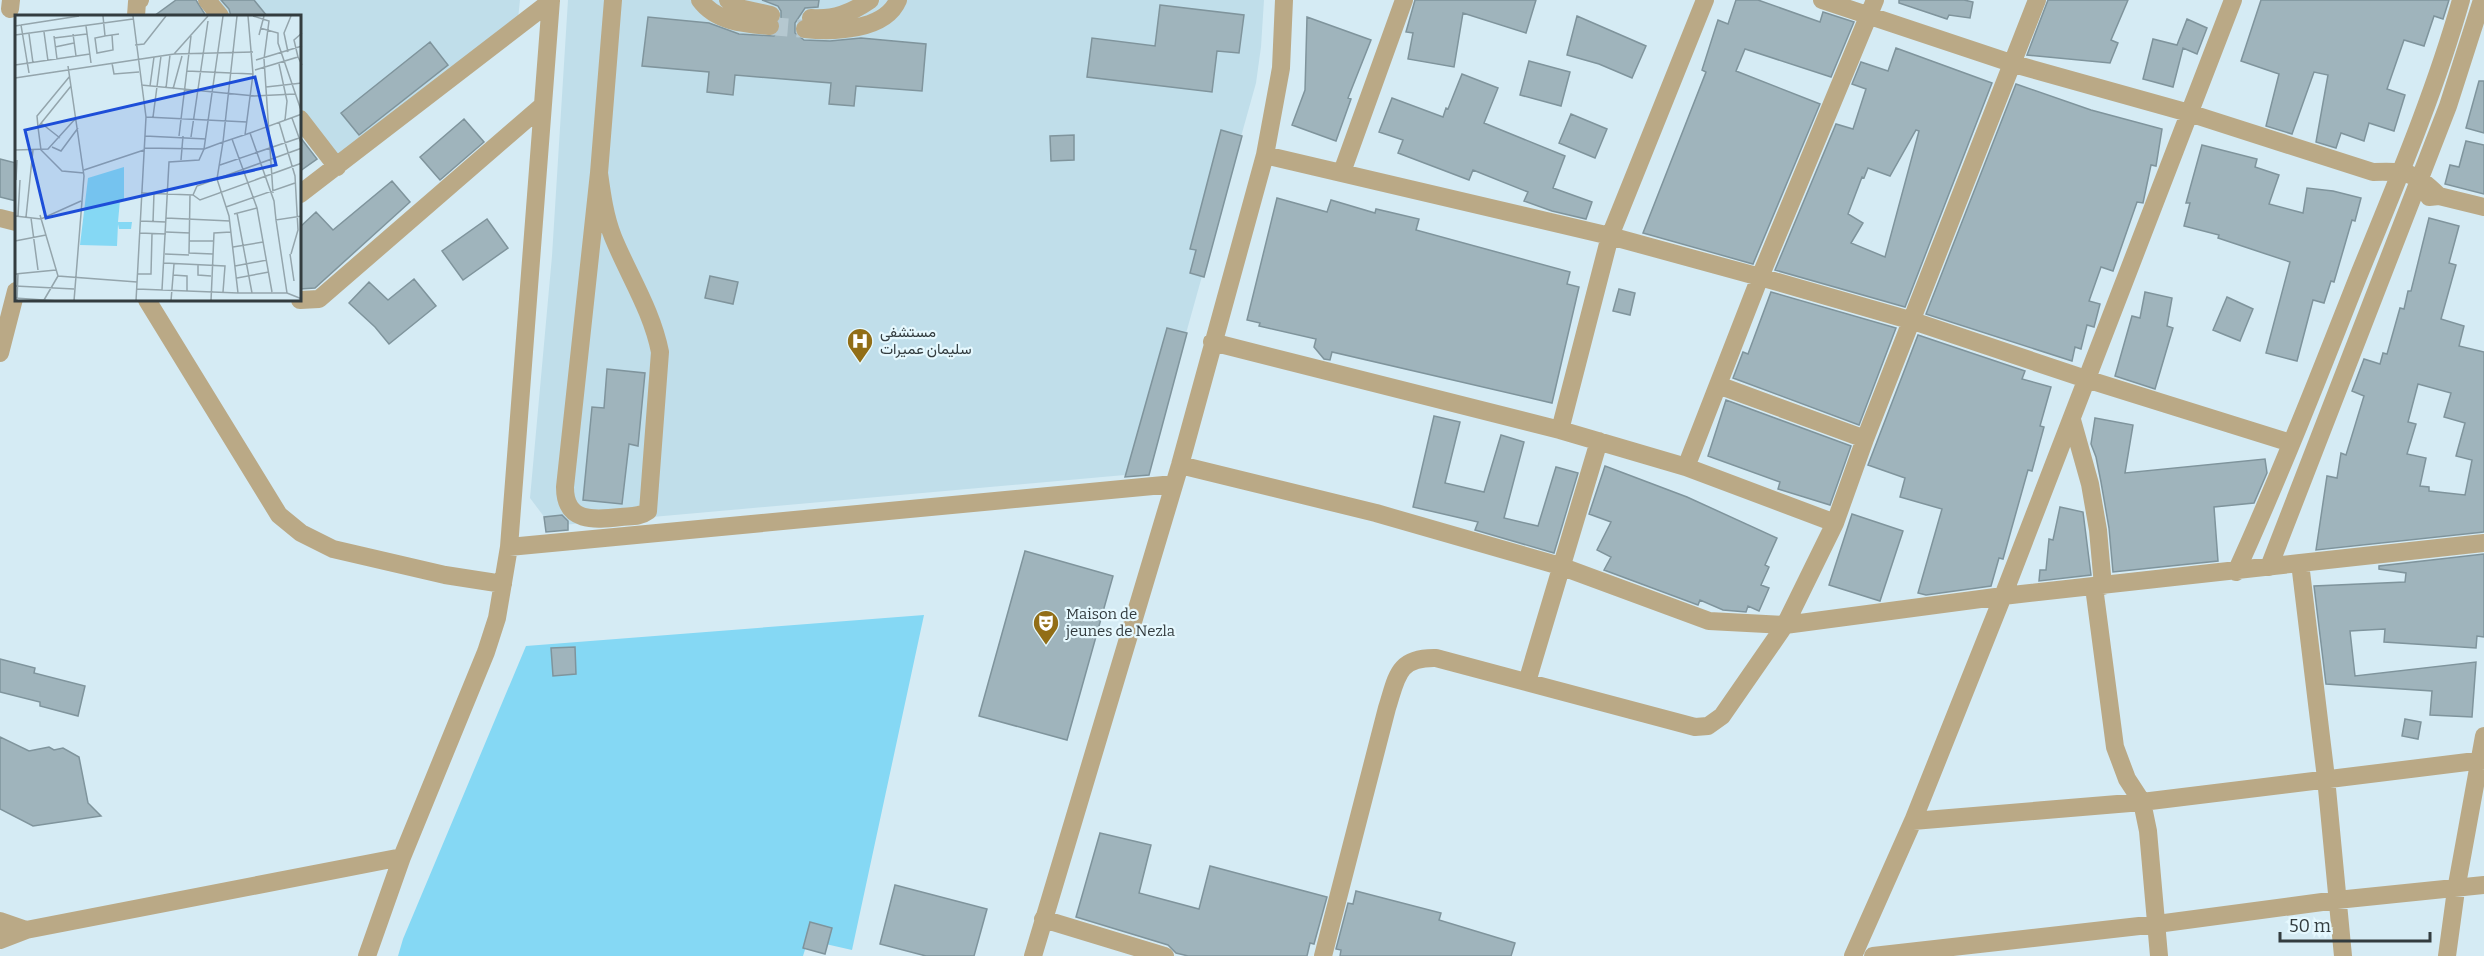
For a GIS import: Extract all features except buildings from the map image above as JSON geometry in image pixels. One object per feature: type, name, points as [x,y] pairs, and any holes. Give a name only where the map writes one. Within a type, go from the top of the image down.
[{"type":"street","points":[[207,0],[219,15]]},
{"type":"street","points":[[599,173],[604,205],[613,236],[656,329],[660,352],[648,511],[643,515],[603,519],[577,515],[569,507],[565,496],[599,173],[613,0]]},
{"type":"street","points":[[700,0],[706,8],[727,20],[770,21],[739,8],[728,0]]},
{"type":"street","points":[[870,0],[855,10],[806,24],[850,30],[877,21],[898,0]]},
{"type":"street","points":[[1033,956],[1180,465],[1265,155],[1281,68],[1284,0]]},
{"type":"street","points":[[1342,172],[1404,0]]},
{"type":"street","points":[[1560,430],[1610,236],[1705,0]]},
{"type":"street","points":[[1822,0],[1872,8],[2014,64],[2189,113],[2373,172],[2401,171],[2420,178],[2439,196]]},
{"type":"street","points":[[1323,956],[1398,674],[1406,663],[1420,658],[1436,658],[1695,727],[1708,726],[1722,716],[1785,625],[1835,523],[1865,439],[2014,64],[2037,0]]},
{"type":"street","points":[[1853,956],[1913,821],[2003,596],[2233,0]]},
{"type":"street","points":[[2236,572],[2394,192],[2461,0]]},
{"type":"street","points":[[2269,567],[2448,106],[2482,0]]},
{"type":"street","points":[[367,956],[402,857],[486,652],[497,618],[509,547],[551,1]]},
{"type":"street","points":[[302,192],[551,1]]},
{"type":"street","points":[[1686,467],[1760,277],[1872,8]]},
{"type":"street","points":[[302,300],[319,299],[542,106]]},
{"type":"street","points":[[302,122],[337,166]]},
{"type":"street","points":[[1265,155],[1610,236],[1760,277],[1913,321],[2086,379],[2291,443]]},
{"type":"street","points":[[2373,172],[2394,192],[2413,198],[2439,196],[2484,207]]},
{"type":"street","points":[[0,218],[15,222]]},
{"type":"street","points":[[0,353],[3,332],[15,294]]},
{"type":"street","points":[[148,302],[279,515],[301,533],[333,549],[445,575],[503,584]]},
{"type":"street","points":[[1212,342],[1599,441],[1686,467],[1835,523]]},
{"type":"street","points":[[1718,385],[1865,439]]},
{"type":"street","points":[[2072,420],[2090,484],[2098,530],[2098,586],[2115,747],[2127,779],[2142,802],[2148,831],[2159,956]]},
{"type":"street","points":[[1527,682],[1599,441]]},
{"type":"street","points":[[1180,465],[1376,513],[1560,566],[1709,621],[1785,625],[2003,596],[2484,543]]},
{"type":"street","points":[[509,547],[1174,484]]},
{"type":"street","points":[[2300,563],[2326,778],[2343,956]]},
{"type":"street","points":[[2447,956],[2456,890],[2482,760],[2484,736]]},
{"type":"street","points":[[1913,821],[2142,802],[2482,760]]},
{"type":"street","points":[[0,940],[26,930],[402,857]]},
{"type":"street","points":[[1873,956],[2157,924],[2337,900],[2456,890],[2484,885]]},
{"type":"street","points":[[1043,919],[1165,956]]},
{"type":"street","points":[[0,921],[26,930]]},
{"type":"shaded area","points":[[217,0],[520,0],[518,19],[339,157],[302,110],[302,15],[229,15]]},
{"type":"shaded area","name":"مستشفى سليمان عميرات","points":[[568,0],[1264,0],[1256,83],[1147,473],[551,526],[530,498],[552,256]]},
{"type":"shaded area","points":[[924,615],[852,950],[808,940],[803,956],[398,956],[403,939],[526,646]]},
{"type":"tunnel","points":[[770,26],[805,29]]},
{"type":"place","name":"مستشفى سليمان عميرات","points":[[860,364]]},
{"type":"place","name":"Maison de jeunes de Nezla","points":[[1046,646]]}]
